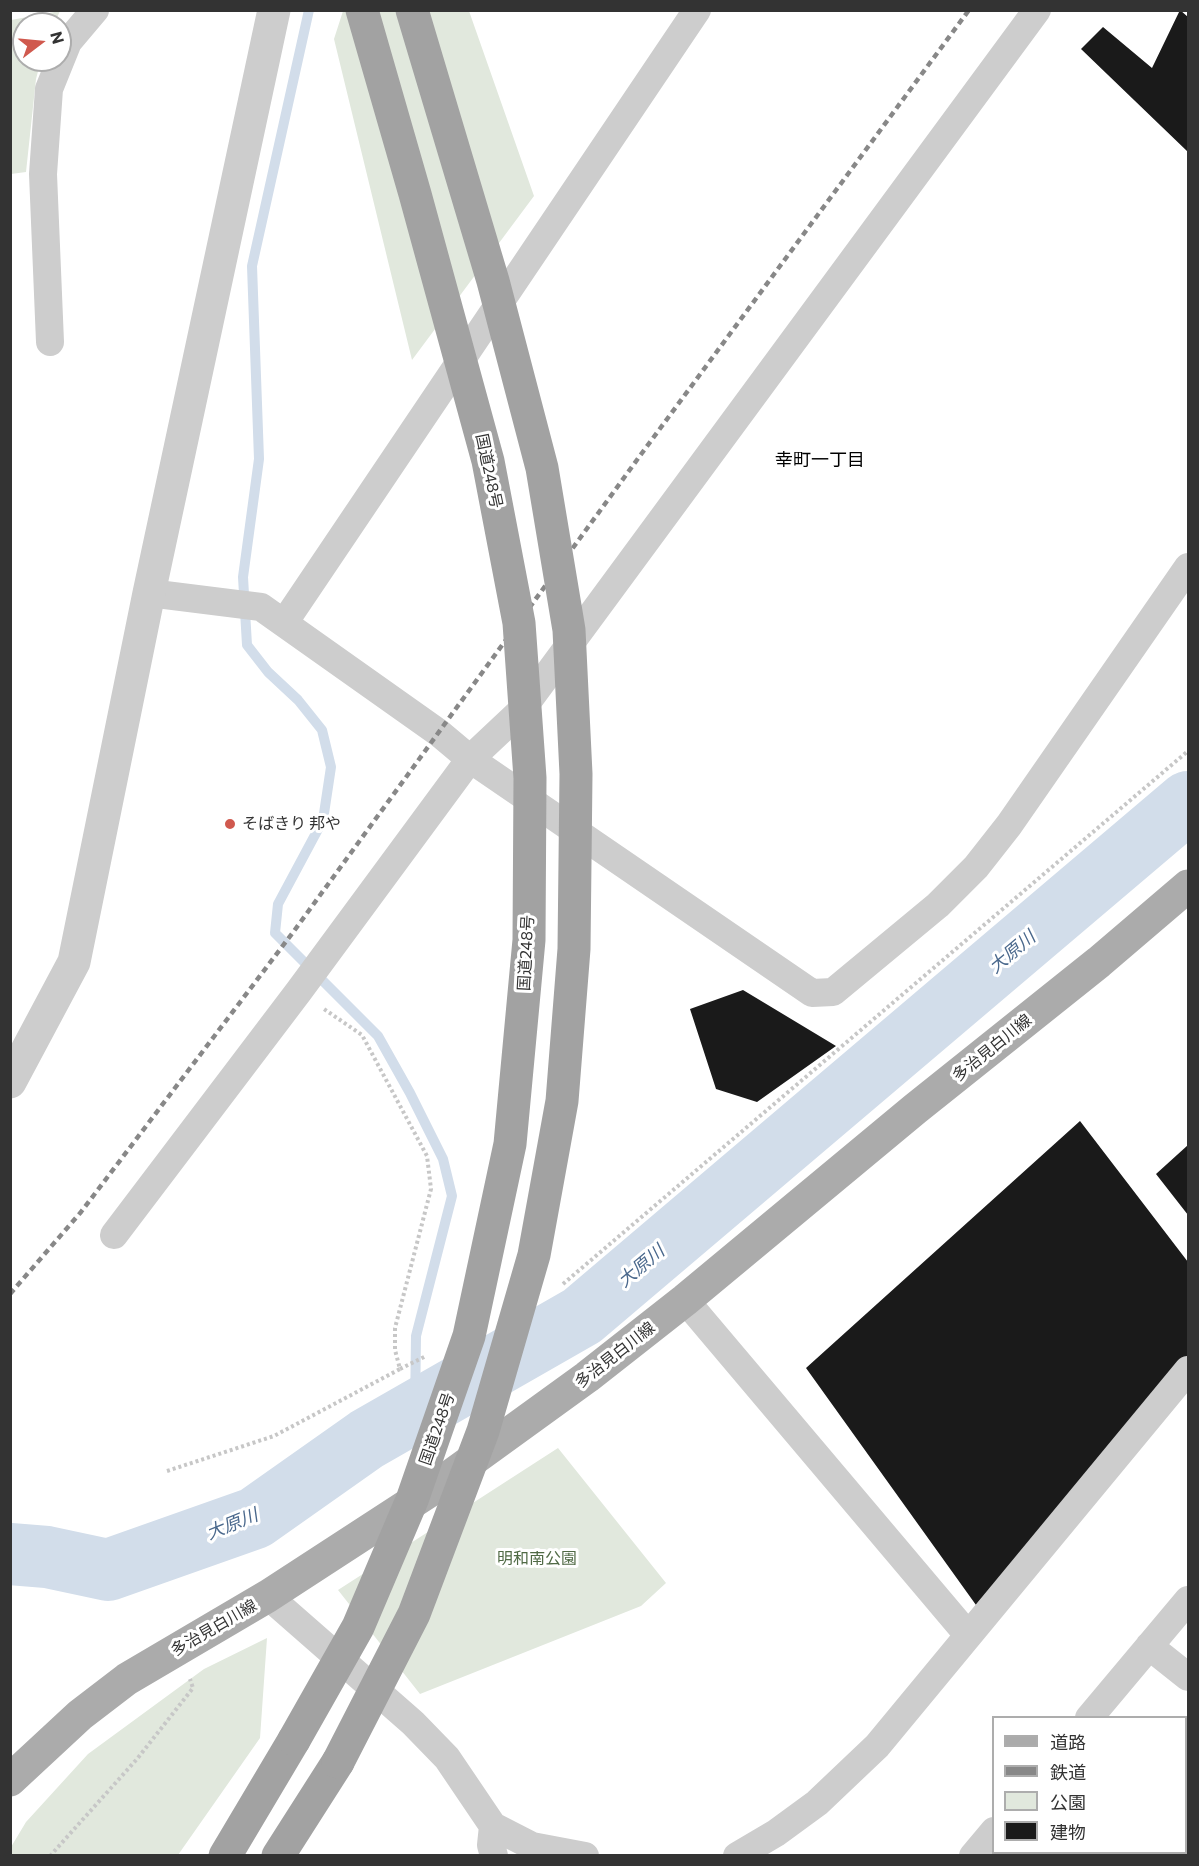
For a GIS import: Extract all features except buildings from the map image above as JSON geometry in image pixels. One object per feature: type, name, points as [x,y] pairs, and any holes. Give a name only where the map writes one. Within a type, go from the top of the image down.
[{"type":"highway","name":"国道248号","points":[[225,1856],[358,1627],[412,1500],[469,1336],[510,1144],[529,940],[530,778],[519,623],[488,461],[362,10]]},
{"type":"highway","points":[[278,1856],[338,1762],[414,1614],[483,1431],[536,1244],[562,1101],[574,949],[576,774],[569,630],[542,468],[493,281],[412,10]]},
{"type":"main road","name":"多治見白川線","points":[[10,1780],[80,1715],[127,1679],[268,1596],[440,1483],[587,1377],[685,1300],[915,1108],[1099,962],[1188,886]]},
{"type":"street","points":[[50,342],[43,174],[49,89],[68,42],[95,10]]},
{"type":"street","points":[[10,1082],[21,1039],[74,962],[149,593],[274,10]]},
{"type":"street","points":[[284,623],[697,10]]},
{"type":"street","points":[[114,1235],[471,759],[520,712],[1037,10]]},
{"type":"street","points":[[149,593],[261,607],[439,733],[471,759],[812,993],[833,992],[938,905],[976,867],[1009,825],[1188,567]]},
{"type":"street","points":[[685,1300],[968,1635]]},
{"type":"street","points":[[737,1856],[776,1833],[826,1795],[877,1746],[1188,1370]]},
{"type":"street","points":[[268,1596],[413,1724],[447,1758],[493,1826],[532,1846],[585,1856]]},
{"type":"street","points":[[1091,1716],[1188,1600]]},
{"type":"street","points":[[1149,1646],[1188,1677]]},
{"type":"street","points":[[493,1826],[491,1845],[494,1856]]},
{"type":"street","points":[[973,1856],[992,1832]]},
{"type":"path","points":[[556,1289],[1188,751]]},
{"type":"path","points":[[299,991],[362,1035],[427,1156],[431,1189],[395,1328],[395,1350],[400,1369]]},
{"type":"path","points":[[167,1471],[274,1436],[431,1353]]},
{"type":"path","points":[[50,1856],[137,1759],[193,1688],[178,1649]]},
{"type":"green space","points":[[343,11],[469,11],[534,196],[412,360],[334,39]]},
{"type":"green space","points":[[11,20],[12,72],[38,72],[26,172],[11,174]]},
{"type":"green space","name":"明和南公園","points":[[558,1448],[666,1583],[641,1606],[420,1694],[338,1590]]},
{"type":"green space","points":[[267,1638],[260,1738],[178,1855],[11,1855],[11,1847],[26,1822],[88,1754],[204,1669]]},
{"type":"waterway","points":[[309,10],[252,266],[259,459],[243,577],[247,645],[268,672],[298,700],[322,730],[331,767],[323,820],[278,904],[275,933],[378,1036],[443,1159],[452,1196],[416,1336],[415,1411]]},
{"type":"waterway","name":"大原川","points":[[10,1554],[47,1557],[108,1570],[255,1518],[367,1439],[582,1316],[1188,802]]},
{"type":"railway","points":[[10,1294],[81,1212],[294,931],[642,453],[969,10]]},
{"type":"place","name":"そばきり 邦や","points":[[230,824]]},
{"type":"district","name":"幸町一丁目","points":[[820,460]]}]
